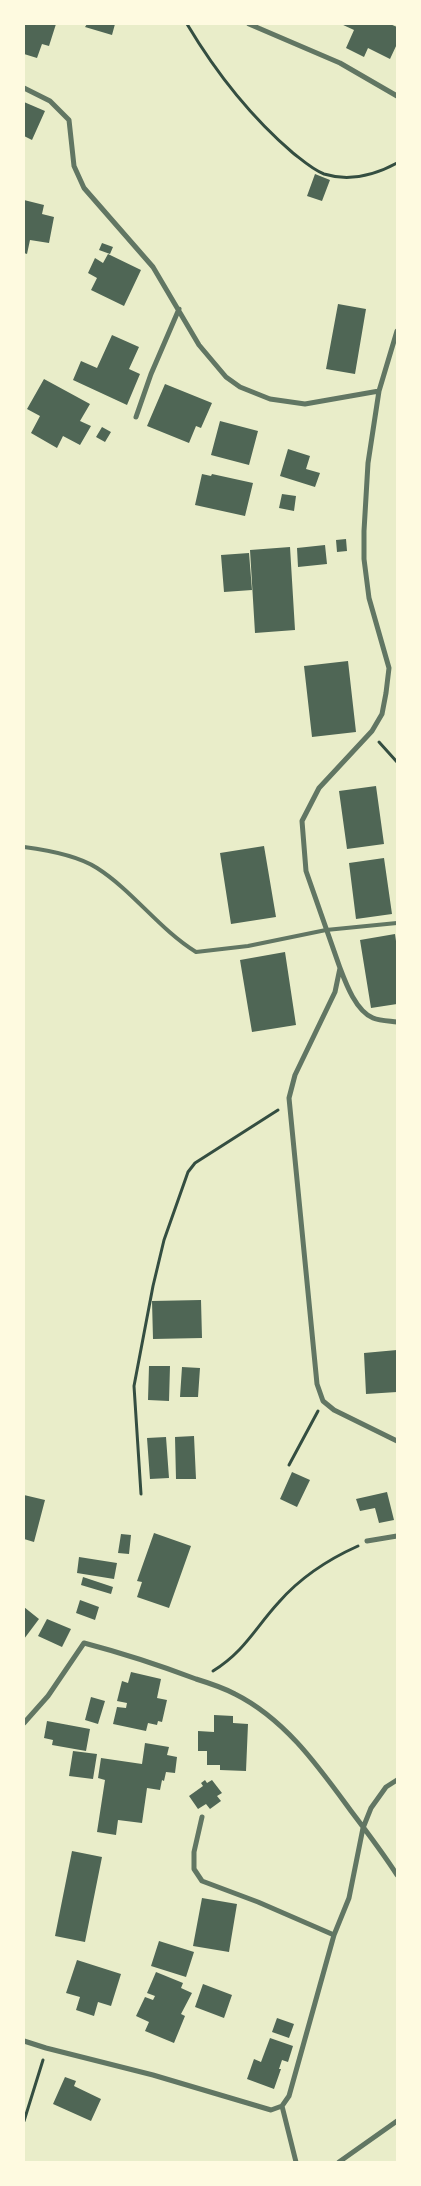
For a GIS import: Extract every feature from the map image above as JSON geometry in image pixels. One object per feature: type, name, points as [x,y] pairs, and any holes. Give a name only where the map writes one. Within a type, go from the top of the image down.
[{"type":"street","points":[[249,24],[340,63],[397,96]]},
{"type":"street","points":[[24,88],[50,101],[68,120],[77,177],[84,188],[153,267],[199,345],[212,362],[240,388],[270,399],[305,404],[379,391]]},
{"type":"street","points":[[136,418],[179,309]]},
{"type":"street","points":[[397,331],[379,391],[368,463],[364,559],[369,598],[389,668],[382,714],[372,730],[319,788],[302,821],[306,871],[347,986],[364,1012],[374,1019],[397,1022]]},
{"type":"street","points":[[340,968],[335,992],[295,1075],[289,1098],[314,1366],[317,1384],[324,1401],[349,1419],[397,1441]]},
{"type":"street","points":[[368,1542],[397,1536]]},
{"type":"street","points":[[24,1723],[48,1696],[84,1642],[153,1662],[236,1694],[276,1721],[297,1742],[323,1773],[397,1875]]},
{"type":"street","points":[[24,2041],[153,2075],[271,2110],[282,2106],[289,2096],[334,1935],[349,1898],[363,1828],[371,1808],[386,1787],[397,1780]]},
{"type":"street","points":[[202,1817],[194,1852],[194,1869],[202,1881],[258,1902],[334,1935]]},
{"type":"street","points":[[282,2106],[296,2162]]},
{"type":"street","points":[[339,2162],[397,2121]]},
{"type":"lane","points":[[24,847],[82,860],[97,868],[172,934],[196,952],[248,946],[326,930],[397,923]]},
{"type":"path","points":[[187,24],[220,74],[251,112],[302,160],[322,173],[334,177],[354,178],[380,172],[397,163]]},
{"type":"path","points":[[372,730],[380,745],[397,762]]},
{"type":"path","points":[[141,1494],[134,1386],[153,1286],[164,1240],[188,1172],[194,1163],[203,1156],[270,1117],[289,1098]]},
{"type":"path","points":[[289,1465],[324,1401]]},
{"type":"path","points":[[197,1679],[229,1661],[247,1644],[279,1602],[299,1582],[347,1551],[368,1542]]},
{"type":"path","points":[[24,2121],[46,2048]]},
{"type":"building","points":[[24,24],[56,24],[49,46],[42,44],[37,58],[24,54]]},
{"type":"building","points":[[87,24],[115,24],[112,35],[85,27]]},
{"type":"building","points":[[341,24],[390,24],[397,27],[397,44],[390,59],[368,48],[364,57],[346,48],[354,30]]},
{"type":"building","points":[[24,102],[45,111],[32,140],[24,136]]},
{"type":"building","points":[[315,174],[330,180],[322,201],[307,196]]},
{"type":"building","points":[[24,200],[44,205],[42,214],[54,217],[49,243],[30,240],[27,254],[24,253]]},
{"type":"building","points":[[102,243],[113,247],[110,254],[99,250]]},
{"type":"building","points":[[108,254],[141,270],[124,306],[91,290],[97,278],[88,273],[95,258],[103,263]]},
{"type":"building","points":[[338,304],[366,309],[355,374],[326,369]]},
{"type":"building","points":[[112,335],[139,347],[129,369],[140,374],[127,405],[73,380],[81,361],[97,368]]},
{"type":"building","points":[[44,379],[90,404],[80,421],[91,426],[80,445],[63,436],[57,448],[31,433],[40,416],[27,409]]},
{"type":"building","points":[[165,384],[212,403],[201,428],[196,426],[189,443],[147,426]]},
{"type":"building","points":[[220,421],[258,431],[249,465],[211,455]]},
{"type":"building","points":[[102,427],[111,432],[105,442],[96,437]]},
{"type":"building","points":[[288,449],[310,456],[306,469],[320,473],[315,487],[280,476]]},
{"type":"building","points":[[202,474],[211,476],[212,474],[253,483],[245,516],[195,505]]},
{"type":"building","points":[[282,494],[296,496],[294,511],[279,508]]},
{"type":"building","points":[[346,539],[347,551],[337,552],[336,540]]},
{"type":"building","points":[[325,545],[327,564],[298,567],[297,548]]},
{"type":"building","points":[[290,547],[295,630],[255,633],[250,550]]},
{"type":"building","points":[[249,553],[252,590],[224,592],[221,555]]},
{"type":"building","points":[[348,661],[356,732],[312,737],[304,666]]},
{"type":"building","points":[[376,786],[384,844],[347,849],[339,791]]},
{"type":"building","points":[[264,846],[276,917],[231,924],[220,853]]},
{"type":"building","points":[[384,858],[392,914],[356,919],[349,863]]},
{"type":"building","points":[[395,934],[397,948],[397,1004],[371,1008],[360,940]]},
{"type":"building","points":[[285,952],[296,1025],[252,1032],[240,960]]},
{"type":"building","points":[[201,1300],[202,1338],[153,1339],[152,1301]]},
{"type":"building","points":[[397,1350],[397,1392],[366,1394],[364,1353]]},
{"type":"building","points":[[149,1366],[170,1366],[169,1401],[148,1400]]},
{"type":"building","points":[[182,1367],[200,1368],[198,1397],[180,1397]]},
{"type":"building","points":[[194,1436],[196,1479],[176,1479],[175,1437]]},
{"type":"building","points":[[166,1437],[169,1478],[150,1479],[147,1438]]},
{"type":"building","points":[[292,1472],[310,1480],[297,1507],[280,1499]]},
{"type":"building","points":[[387,1492],[394,1520],[379,1523],[375,1508],[360,1511],[356,1499]]},
{"type":"building","points":[[24,1495],[45,1500],[34,1542],[24,1539]]},
{"type":"building","points":[[154,1533],[191,1546],[169,1608],[137,1597],[142,1582],[137,1581]]},
{"type":"building","points":[[121,1534],[131,1535],[129,1554],[118,1553]]},
{"type":"building","points":[[79,1557],[117,1563],[114,1579],[77,1573]]},
{"type":"building","points":[[83,1577],[113,1587],[111,1594],[81,1585]]},
{"type":"building","points":[[80,1600],[99,1607],[95,1620],[76,1613]]},
{"type":"building","points":[[24,1607],[39,1619],[24,1639]]},
{"type":"building","points":[[47,1619],[71,1629],[62,1647],[38,1636]]},
{"type":"building","points":[[131,1672],[161,1679],[157,1698],[167,1700],[162,1722],[158,1721],[157,1725],[148,1723],[146,1731],[113,1724],[117,1707],[126,1708],[127,1703],[117,1701],[122,1681],[128,1683]]},
{"type":"building","points":[[91,1697],[105,1701],[98,1724],[85,1720]]},
{"type":"building","points":[[214,1715],[233,1716],[233,1723],[248,1724],[246,1771],[220,1770],[220,1765],[207,1765],[207,1751],[198,1751],[198,1731],[214,1732]]},
{"type":"building","points":[[47,1721],[90,1729],[86,1751],[52,1745],[53,1740],[44,1738]]},
{"type":"building","points":[[145,1743],[169,1747],[167,1755],[177,1757],[175,1773],[166,1772],[160,1790],[147,1788],[142,1823],[118,1820],[116,1835],[97,1832],[105,1780],[98,1778],[101,1758],[142,1764]]},
{"type":"building","points":[[73,1751],[97,1754],[93,1779],[69,1776]]},
{"type":"building","points":[[205,1780],[207,1783],[212,1780],[222,1793],[217,1796],[221,1801],[210,1809],[206,1804],[198,1809],[189,1796],[203,1786],[201,1783]]},
{"type":"building","points":[[72,1851],[102,1857],[85,1942],[55,1936]]},
{"type":"building","points":[[202,1898],[237,1904],[229,1952],[193,1946]]},
{"type":"building","points":[[159,1941],[194,1952],[186,1977],[151,1966]]},
{"type":"building","points":[[77,1960],[121,1974],[111,2006],[98,2002],[94,2016],[76,2010],[80,1997],[66,1993]]},
{"type":"building","points":[[156,1972],[183,1983],[181,1988],[192,1993],[181,2014],[185,2016],[174,2043],[145,2031],[149,2022],[136,2016],[145,1997],[153,2000],[155,1996],[147,1993]]},
{"type":"building","points":[[203,1984],[232,1995],[224,2018],[195,2007]]},
{"type":"building","points":[[277,2018],[294,2024],[289,2038],[272,2032]]},
{"type":"building","points":[[270,2038],[293,2046],[288,2062],[282,2060],[274,2089],[247,2079],[254,2059],[261,2062]]},
{"type":"building","points":[[65,2077],[76,2081],[74,2086],[101,2099],[91,2121],[53,2104]]}]
